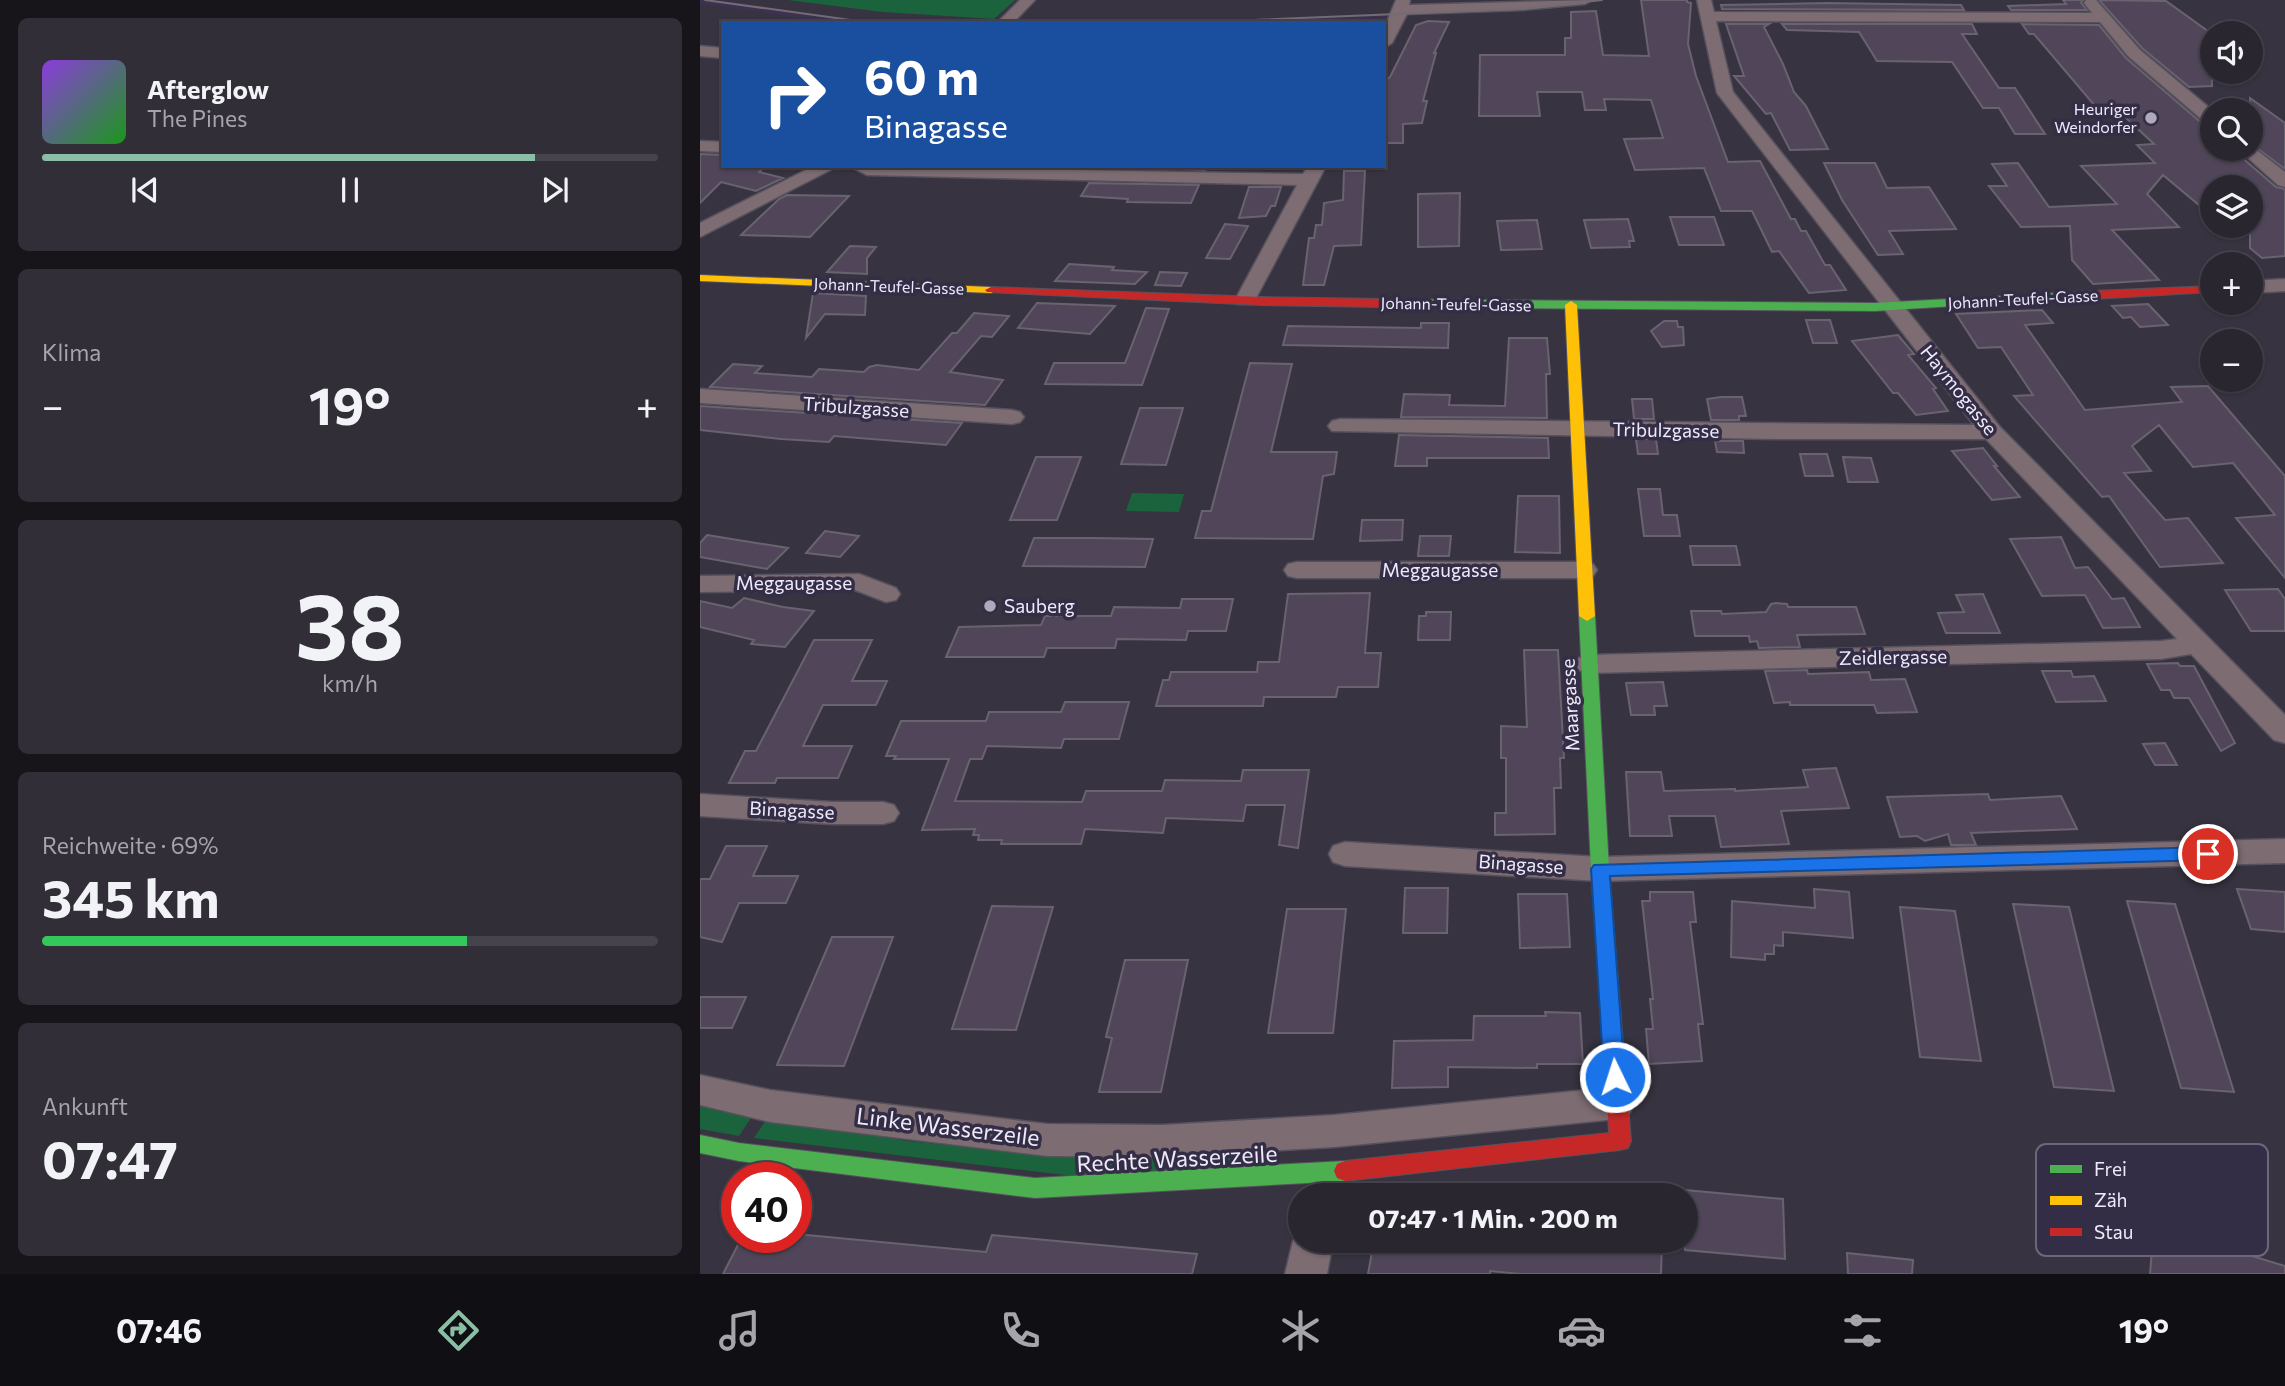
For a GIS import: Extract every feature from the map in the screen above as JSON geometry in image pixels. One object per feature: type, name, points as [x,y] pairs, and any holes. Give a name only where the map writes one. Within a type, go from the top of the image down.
[{"type":"street","points":[[1006,21],[1028,0]]},
{"type":"street","points":[[1386,39],[1402,5],[1522,6],[1585,0]]},
{"type":"street","points":[[2088,0],[2134,53],[2200,109]]},
{"type":"street","points":[[1706,8],[2102,18]]},
{"type":"street","name":"Haymogasse","points":[[1706,8],[1725,93],[1891,306],[1992,432],[2285,733]]},
{"type":"street","points":[[700,51],[721,52]]},
{"type":"street","points":[[700,146],[721,147]]},
{"type":"street","points":[[2261,161],[2285,181]]},
{"type":"street","points":[[700,232],[825,168]]},
{"type":"street","points":[[862,168],[1313,173],[1245,300]]},
{"type":"street","name":"Johann-Teufel-Gasse","points":[[700,278],[1245,300],[1571,305],[1891,306],[2200,290]]},
{"type":"street","points":[[2263,286],[2285,285]]},
{"type":"street","name":"Maargasse","points":[[1571,305],[1600,869],[1616,1103]]},
{"type":"street","name":"Tribulzgasse","points":[[700,396],[1012,417]]},
{"type":"street","name":"Tribulzgasse","points":[[1340,426],[1992,432]]},
{"type":"street","name":"Meggaugasse","points":[[1297,570],[1584,570]]},
{"type":"street","name":"Meggaugasse","points":[[700,584],[859,582],[886,594]]},
{"type":"street","name":"Zeidlergasse","points":[[1589,664],[2161,650],[2196,644]]},
{"type":"street","name":"Binagasse","points":[[700,805],[832,813],[883,813]]},
{"type":"street","name":"Binagasse","points":[[1345,853],[1600,869],[2285,851]]},
{"type":"street","name":"Linke Wasserzeile","points":[[700,1090],[770,1105],[1047,1140],[1187,1140],[1334,1131],[1616,1103]]},
{"type":"street","name":"Rechte Wasserzeile","points":[[1333,1183],[1620,1141],[1616,1103]]},
{"type":"street","name":"Rechte Wasserzeile","points":[[700,1144],[739,1152],[1035,1188],[1288,1185]]},
{"type":"street","points":[[1306,1274],[1310,1253]]},
{"type":"shaded area","points":[[700,0],[717,0],[875,21],[820,21],[700,4]]},
{"type":"shaded area","points":[[1390,13],[1384,18],[1316,21],[1201,21]]},
{"type":"green space","points":[[788,0],[1015,0],[994,19],[882,12]]},
{"type":"green space","points":[[1132,493],[1184,494],[1179,512],[1126,511]]},
{"type":"green space","points":[[700,1102],[747,1113],[751,1118],[739,1136],[700,1129]]},
{"type":"green space","points":[[768,1117],[907,1141],[1010,1151],[1268,1148],[1268,1168],[1082,1177],[754,1138]]},
{"type":"building","points":[[1641,0],[1687,0],[1691,3],[1688,44],[1696,76],[1728,162],[1760,161],[1791,219],[1795,219],[1801,231],[1806,231],[1825,265],[1830,265],[1846,290],[1809,293],[1779,251],[1772,252],[1752,211],[1721,211],[1704,168],[1635,170],[1624,139],[1663,138],[1651,100],[1604,99],[1606,110],[1585,110],[1582,92],[1537,92],[1540,116],[1479,116],[1480,55],[1565,55],[1565,38],[1571,38],[1571,12],[1596,11],[1603,55],[1649,56]]},
{"type":"building","points":[[2063,0],[2083,0],[2081,3],[2087,10],[2011,10],[2008,6],[2066,4]]},
{"type":"building","points":[[2099,0],[2166,1],[2200,25],[2200,84],[2212,86],[2189,87],[2142,48]]},
{"type":"building","points":[[1721,5],[1961,5],[1964,10],[1722,9]]},
{"type":"building","points":[[1428,21],[1449,22],[1434,53],[1423,101],[1427,101],[1422,123],[1403,124],[1403,143],[1386,143],[1386,80],[1416,25]]},
{"type":"building","points":[[1726,24],[1769,24],[1764,27],[1794,92],[1806,106],[1828,149],[1790,150],[1771,113],[1766,114],[1734,76],[1744,76]]},
{"type":"building","points":[[1782,24],[1972,24],[1977,34],[1962,34],[1999,88],[2015,88],[2045,134],[2015,134],[1999,108],[1983,108],[1952,62],[1877,61],[1859,32],[1787,30]]},
{"type":"building","points":[[2022,24],[2099,25],[2126,58],[2200,122],[2200,161],[2246,161],[2262,175],[2200,175],[2200,206],[2163,175],[2147,194],[2179,227],[2112,230],[2159,280],[2093,284],[2072,260],[2070,226],[2021,227],[1989,186],[2007,186],[1992,164],[2018,163],[2049,207],[2117,204],[2081,166],[2155,163],[2137,145],[2154,144],[2112,105],[2095,106],[2034,34],[2029,34]]},
{"type":"building","points":[[2263,107],[2285,123],[2285,169],[2263,153]]},
{"type":"building","points":[[700,154],[721,155],[721,168],[763,168],[759,172],[783,178],[756,191],[721,182],[700,203]]},
{"type":"building","points":[[1824,163],[1875,163],[1887,188],[1929,187],[1956,229],[1889,231],[1903,254],[1878,255],[1842,200]]},
{"type":"building","points":[[1152,168],[1206,168],[1205,170]]},
{"type":"building","points":[[1344,171],[1365,171],[1361,245],[1334,246],[1324,285],[1303,285],[1309,238],[1314,238],[1316,225],[1322,225],[1324,203],[1343,200]]},
{"type":"building","points":[[2263,176],[2276,187],[2285,189],[2285,256],[2263,258],[2263,252],[2255,252],[2250,248],[2250,238],[2263,238]]},
{"type":"building","points":[[1089,183],[1199,185],[1191,203],[1127,202],[1128,199],[1081,196]]},
{"type":"building","points":[[1249,187],[1281,187],[1275,206],[1271,206],[1266,216],[1239,218]]},
{"type":"building","points":[[1460,193],[1459,246],[1418,247],[1418,194]]},
{"type":"building","points":[[787,195],[849,196],[810,237],[741,235],[779,199]]},
{"type":"building","points":[[1670,217],[1714,217],[1724,245],[1679,245]]},
{"type":"building","points":[[1628,219],[1634,241],[1629,241],[1630,247],[1591,248],[1584,220]]},
{"type":"building","points":[[1537,220],[1542,249],[1501,250],[1497,221]]},
{"type":"building","points":[[1225,224],[1248,226],[1230,259],[1206,258]]},
{"type":"building","points":[[850,246],[876,247],[867,258],[867,274],[827,272]]},
{"type":"building","points":[[1069,264],[1147,272],[1135,284],[1055,281]]},
{"type":"building","points":[[1160,272],[1187,273],[1181,286],[1155,285]]},
{"type":"building","points":[[813,293],[866,296],[865,315],[825,314],[806,338]]},
{"type":"building","points":[[1037,303],[1115,306],[1090,334],[1018,328]]},
{"type":"building","points":[[2148,304],[2168,325],[2140,327],[2131,317],[2123,318],[2112,306]]},
{"type":"building","points":[[1146,308],[1169,309],[1142,385],[1045,384],[1054,363],[1125,363]]},
{"type":"building","points":[[2042,310],[2053,323],[2025,325],[2085,410],[2182,402],[2171,387],[2200,386],[2200,392],[2213,392],[2285,476],[2285,578],[2236,518],[2275,515],[2233,463],[2193,467],[2159,425],[2132,446],[2151,471],[2124,473],[2165,520],[2188,518],[2223,563],[2160,567],[2109,496],[2102,497],[2014,396],[2033,395],[2001,347],[1978,348],[1956,314]]},
{"type":"building","points":[[974,313],[1009,316],[992,337],[981,336],[950,372],[1003,380],[985,405],[710,387],[733,364],[762,366],[755,373],[812,377],[819,369],[864,372],[877,365],[919,370]]},
{"type":"building","points":[[1806,320],[1830,320],[1837,343],[1813,343]]},
{"type":"building","points":[[1664,321],[1677,321],[1678,327],[1683,327],[1684,345],[1662,347],[1651,331]]},
{"type":"building","points":[[1421,323],[1449,323],[1448,348],[1283,345],[1288,326],[1421,328]]},
{"type":"building","points":[[1898,335],[1914,354],[1908,355],[1936,388],[1933,389],[1948,411],[1916,415],[1898,393],[1893,393],[1852,341]]},
{"type":"building","points":[[1509,338],[1547,338],[1550,374],[1546,374],[1547,418],[1401,417],[1404,394],[1450,395],[1449,405],[1505,406]]},
{"type":"building","points":[[1250,363],[1292,364],[1271,452],[1337,452],[1334,474],[1323,476],[1313,539],[1195,538],[1202,511],[1211,511]]},
{"type":"building","points":[[1742,397],[1746,416],[1739,416],[1739,420],[1711,420],[1707,399]]},
{"type":"building","points":[[1632,399],[1652,399],[1654,419],[1634,419]]},
{"type":"building","points":[[700,406],[962,423],[946,445],[834,436],[829,442],[781,439],[700,430]]},
{"type":"building","points":[[1140,408],[1183,408],[1166,465],[1121,464]]},
{"type":"building","points":[[1399,435],[1548,438],[1549,458],[1427,458],[1427,466],[1395,466]]},
{"type":"building","points":[[1636,439],[1656,439],[1658,454],[1638,454]]},
{"type":"building","points":[[1715,441],[1743,441],[1744,453],[1717,452]]},
{"type":"building","points":[[1983,448],[2020,497],[1992,500],[1952,451]]},
{"type":"building","points":[[1800,454],[1827,454],[1833,476],[1805,476]]},
{"type":"building","points":[[1036,457],[1081,457],[1057,520],[1010,520]]},
{"type":"building","points":[[1843,457],[1871,458],[1878,482],[1848,482]]},
{"type":"building","points":[[1638,489],[1660,489],[1663,515],[1677,515],[1680,536],[1644,536]]},
{"type":"building","points":[[1518,496],[1559,496],[1560,553],[1515,552]]},
{"type":"building","points":[[1362,520],[1403,520],[1402,540],[1360,541]]},
{"type":"building","points":[[825,531],[859,536],[840,557],[806,553]]},
{"type":"building","points":[[707,535],[788,548],[767,569],[700,557],[700,543]]},
{"type":"building","points":[[1420,536],[1451,536],[1449,556],[1418,556]]},
{"type":"building","points":[[2061,537],[2075,568],[2088,567],[2112,599],[2124,598],[2140,627],[2103,628],[2085,595],[2042,596],[2010,539]]},
{"type":"building","points":[[1034,538],[1153,539],[1145,567],[1023,566]]},
{"type":"building","points":[[1690,546],[1736,546],[1740,565],[1693,565]]},
{"type":"building","points":[[2278,589],[2285,599],[2285,631],[2251,631],[2225,590]]},
{"type":"building","points":[[1370,593],[1365,653],[1381,653],[1378,687],[1338,687],[1336,697],[1264,697],[1263,706],[1156,706],[1163,680],[1169,680],[1171,672],[1257,672],[1258,662],[1279,662],[1288,594]]},
{"type":"building","points":[[1983,594],[2000,633],[1946,633],[1938,613],[1964,612],[1956,595]]},
{"type":"building","points":[[744,598],[814,611],[785,647],[751,644],[754,640],[700,627],[700,601],[732,608]]},
{"type":"building","points":[[1182,599],[1233,599],[1226,631],[1188,631],[1186,640],[1117,639],[1115,648],[1047,648],[1044,657],[946,657],[959,627],[1041,625],[1045,616],[1111,616],[1114,607],[1180,608]]},
{"type":"building","points":[[1771,604],[1787,604],[1788,607],[1856,607],[1865,634],[1797,635],[1800,647],[1759,648],[1757,641],[1750,642],[1749,636],[1695,636],[1691,611],[1721,611],[1722,614],[1766,612]]},
{"type":"building","points":[[1426,612],[1451,612],[1450,640],[1418,640],[1419,616],[1426,616]]},
{"type":"building","points":[[814,640],[872,640],[852,681],[887,681],[876,705],[823,705],[803,746],[852,746],[838,778],[777,778],[775,783],[729,783],[745,751],[756,751]]},
{"type":"building","points":[[1524,650],[1558,650],[1564,758],[1560,758],[1561,788],[1554,788],[1555,834],[1495,835],[1495,813],[1506,813],[1506,758],[1501,758],[1501,726],[1527,727]]},
{"type":"building","points":[[2178,663],[2180,666],[2194,666],[2235,743],[2221,751],[2189,698],[2174,698],[2170,690],[2161,690],[2147,664]]},
{"type":"building","points":[[1807,670],[1808,674],[1869,672],[1871,680],[1905,679],[1917,712],[1877,713],[1874,705],[1774,703],[1765,671]]},
{"type":"building","points":[[2042,671],[2071,671],[2073,677],[2094,676],[2106,701],[2056,702]]},
{"type":"building","points":[[1663,682],[1667,706],[1654,706],[1655,715],[1631,715],[1626,683]]},
{"type":"building","points":[[1065,702],[1129,702],[1119,739],[1064,739],[1061,748],[987,746],[982,759],[970,759],[955,801],[1082,802],[1086,791],[1162,791],[1165,780],[1241,781],[1243,770],[1309,770],[1298,848],[1279,845],[1285,805],[1246,805],[1243,821],[1166,818],[1163,833],[1085,829],[1081,844],[1001,844],[1002,840],[978,840],[979,835],[973,835],[975,829],[922,830],[949,759],[894,759],[896,756],[886,756],[901,721],[986,721],[989,712],[1061,712]]},
{"type":"building","points":[[2165,743],[2177,765],[2155,765],[2143,744]]},
{"type":"building","points":[[1836,768],[1849,808],[1781,811],[1789,844],[1721,847],[1715,816],[1669,816],[1672,836],[1630,836],[1626,772],[1661,772],[1664,791],[1735,791],[1808,787],[1803,770]]},
{"type":"building","points":[[1988,794],[1990,800],[2061,796],[2077,829],[1971,833],[1976,845],[1951,845],[1948,834],[1925,841],[1917,836],[1900,837],[1887,797]]},
{"type":"building","points":[[726,846],[767,846],[753,876],[798,876],[786,903],[739,903],[722,942],[700,937],[700,879],[710,879]]},
{"type":"building","points":[[1405,888],[1448,888],[1447,933],[1403,933]]},
{"type":"building","points":[[1814,889],[1849,892],[1853,938],[1783,932],[1783,946],[1774,945],[1774,954],[1765,954],[1765,960],[1731,957],[1732,901],[1815,908]]},
{"type":"building","points":[[2237,889],[2285,892],[2285,932],[2251,929]]},
{"type":"building","points":[[1650,892],[1693,892],[1696,922],[1690,922],[1703,1024],[1698,1024],[1702,1061],[1649,1064],[1646,1029],[1653,1029],[1650,999],[1653,999],[1642,901],[1650,901]]},
{"type":"building","points":[[1518,894],[1567,894],[1570,947],[1520,948]]},
{"type":"building","points":[[2127,901],[2175,904],[2234,1092],[2181,1088]]},
{"type":"building","points":[[2013,904],[2069,907],[2114,1091],[2054,1087]]},
{"type":"building","points":[[992,906],[1053,907],[1016,1030],[952,1029]]},
{"type":"building","points":[[1900,907],[1955,911],[1981,1061],[1920,1057]]},
{"type":"building","points":[[1287,909],[1346,909],[1333,1033],[1268,1033]]},
{"type":"building","points":[[832,937],[893,937],[844,1066],[777,1065]]},
{"type":"building","points":[[1125,960],[1188,960],[1161,1092],[1099,1092],[1112,1038],[1106,1037]]},
{"type":"building","points":[[700,997],[746,997],[732,1028],[700,1028]]},
{"type":"building","points":[[1545,1012],[1580,1013],[1583,1064],[1537,1064],[1537,1068],[1448,1067],[1448,1087],[1392,1088],[1394,1041],[1473,1040],[1474,1016],[1546,1016]]},
{"type":"building","points":[[1698,1191],[1783,1199],[1785,1259],[1698,1251]]},
{"type":"building","points":[[992,1235],[1197,1254],[1192,1274],[723,1274],[734,1253],[812,1253],[812,1236],[986,1252]]},
{"type":"building","points":[[1372,1253],[1662,1253],[1661,1274],[1520,1274],[1490,1271],[1490,1274],[1368,1274]]},
{"type":"building","points":[[1847,1253],[1913,1260],[1912,1274],[1848,1274]]},
{"type":"building","points":[[2152,1256],[2252,1256],[2285,1266],[2285,1274],[2150,1274]]},
{"type":"tram line","points":[[705,0],[857,21]]},
{"type":"tram line","points":[[1227,21],[1520,9],[1602,0]]},
{"type":"traffic: fast","points":[[1383,303],[1875,307],[2093,295]]},
{"type":"traffic: fast","points":[[1587,616],[1600,869],[1616,1081]]},
{"type":"traffic: fast","points":[[700,1144],[739,1152],[1035,1188],[1345,1171]]},
{"type":"traffic: slow","points":[[700,278],[991,290]]},
{"type":"traffic: slow","points":[[1571,305],[1587,616]]},
{"type":"traffic: jam","points":[[991,290],[1383,303]]},
{"type":"traffic: jam","points":[[2093,295],[2200,290]]},
{"type":"traffic: jam","points":[[1345,1171],[1620,1141],[1616,1081]]},
{"type":"place","name":"Heuriger Weindorfer","points":[[2151,118]]},
{"type":"place","name":"Sauberg","points":[[990,606]]},
{"type":"route","points":[[1615,1077],[1600,869],[2208,854]]}]
